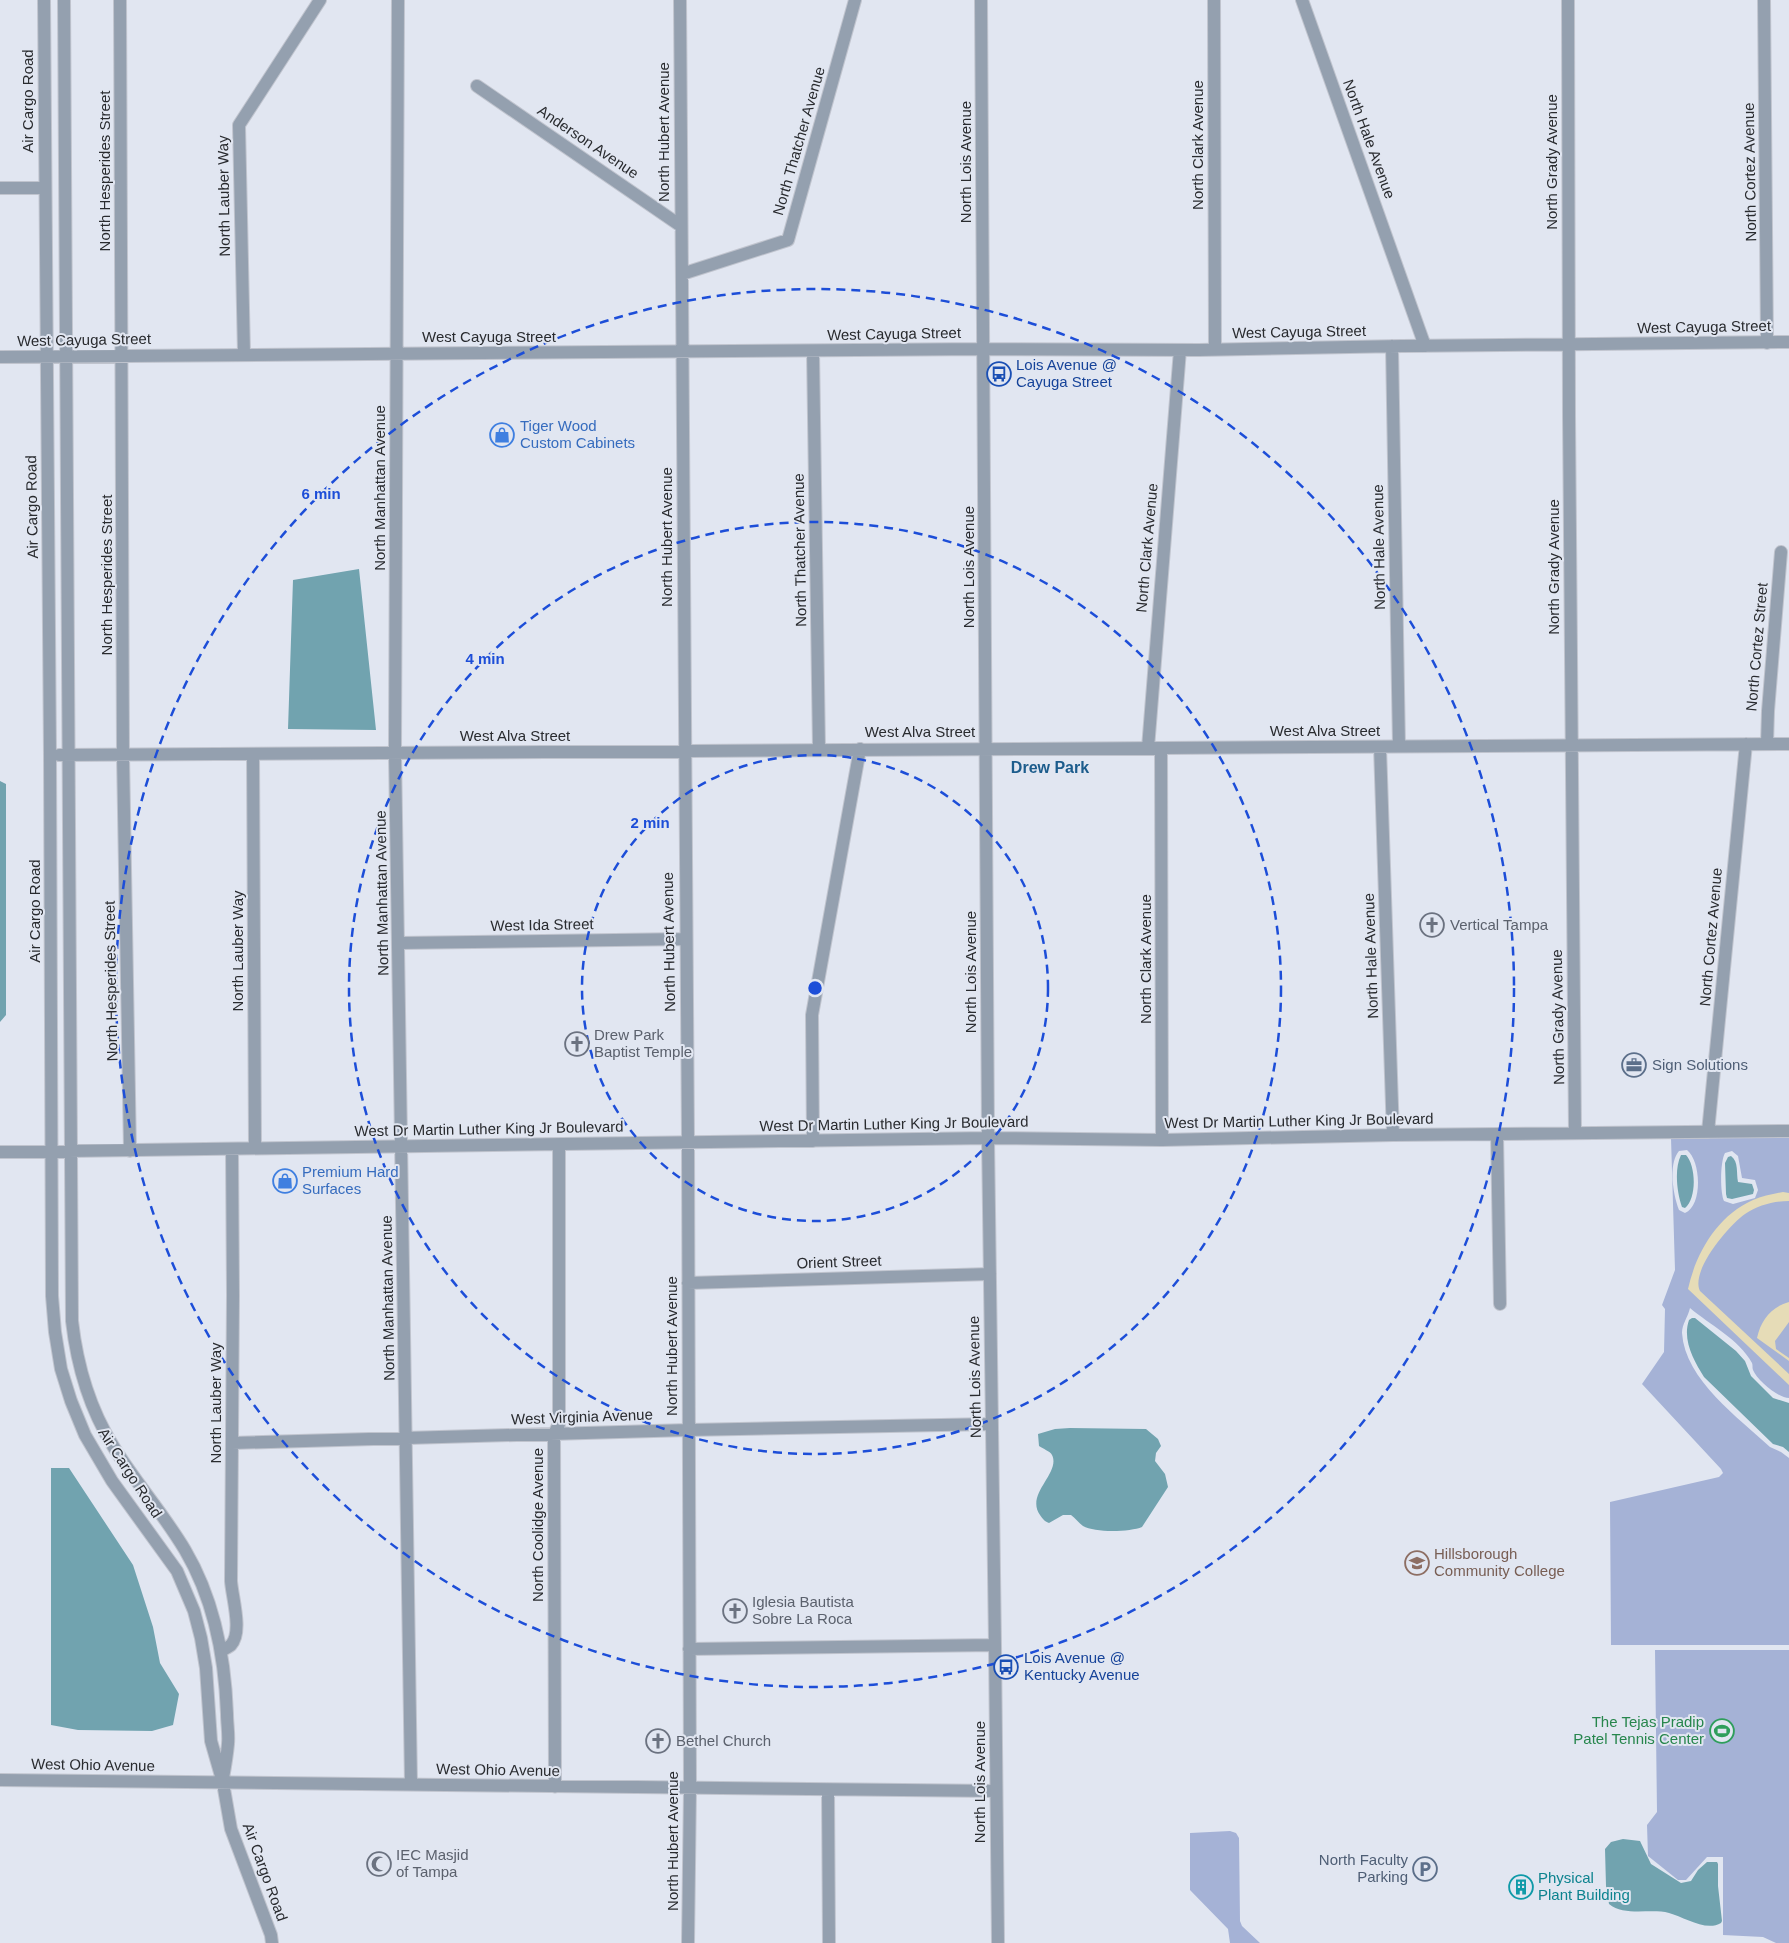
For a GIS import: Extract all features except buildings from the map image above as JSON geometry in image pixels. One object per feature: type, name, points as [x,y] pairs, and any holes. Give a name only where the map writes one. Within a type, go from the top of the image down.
[{"type":"street","name":"Air Cargo Road","points":[[44,0],[52,1296],[54,1332],[61,1369],[71,1401],[93,1450],[177,1571],[186,1589],[201,1638],[206,1668],[211,1741],[223,1783],[231,1829],[271,1935],[272,1943]]},
{"type":"street","name":"Air Cargo Road","points":[[64,0],[72,1321],[83,1377],[96,1412],[112,1445],[174,1532],[196,1571],[207,1598],[221,1651],[226,1685],[228,1743],[223,1783]]},
{"type":"street","name":"North Hesperides Street","points":[[120,0],[123,755],[130,1151]]},
{"type":"street","name":"North Lauber Way","points":[[244,354],[240,125],[320,0]]},
{"type":"street","name":"North Manhattan Avenue","points":[[398,0],[395,753],[410,1785]]},
{"type":"street","name":"North Hubert Avenue","points":[[680,0],[688,1142],[690,1788],[688,1943]]},
{"type":"street","name":"North Thatcher Avenue","points":[[682,274],[788,240],[855,0]]},
{"type":"street","name":"North Lois Avenue","points":[[981,0],[988,1138],[996,1645],[998,1943]]},
{"type":"street","name":"North Clark Avenue","points":[[1214,0],[1215,350]]},
{"type":"street","name":"North Hale Avenue","points":[[1302,0],[1425,346]]},
{"type":"street","name":"North Grady Avenue","points":[[1568,0],[1571,745],[1575,1133]]},
{"type":"street","name":"North Cortez Avenue","points":[[1764,0],[1767,343]]},
{"type":"street","name":"Anderson Avenue","points":[[477,86],[681,226]]},
{"type":"street","points":[[0,188],[45,188]]},
{"type":"street","name":"West Cayuga Street","points":[[0,357],[983,349],[1215,350],[1392,346],[1789,342]]},
{"type":"street","name":"North Hale Avenue","points":[[1392,346],[1399,746]]},
{"type":"street","name":"North Clark Avenue","points":[[1148,748],[1180,350]]},
{"type":"street","name":"North Thatcher Avenue","points":[[813,351],[819,749]]},
{"type":"street","name":"North Cortez Street","points":[[1767,744],[1781,552]]},
{"type":"street","name":"North Cortez Avenue","points":[[1708,1132],[1746,744]]},
{"type":"street","name":"West Alva Street","points":[[50,755],[1789,744]]},
{"type":"street","name":"North Hale Avenue","points":[[1380,746],[1392,1135]]},
{"type":"street","name":"North Clark Avenue","points":[[1161,748],[1162,1140]]},
{"type":"street","points":[[813,1141],[812,1015],[860,749]]},
{"type":"street","name":"North Lauber Way","points":[[253,754],[255,1148]]},
{"type":"street","name":"West Ida Street","points":[[399,943],[686,939]]},
{"type":"street","name":"West Dr Martin Luther King Jr Boulevard","points":[[0,1152],[988,1138],[1162,1140],[1392,1135],[1789,1131]]},
{"type":"street","points":[[1497,1134],[1500,1304]]},
{"type":"street","name":"North Coolidge Avenue","points":[[555,1787],[554,1434],[560,1424],[559,1145]]},
{"type":"street","name":"North Lauber Way","points":[[221,1651],[231,1645],[236,1636],[237,1624],[231,1581],[232,1149]]},
{"type":"street","name":"Orient Street","points":[[688,1283],[990,1274]]},
{"type":"street","name":"West Virginia Avenue","points":[[232,1443],[406,1437],[992,1424]]},
{"type":"street","points":[[689,1649],[996,1645]]},
{"type":"street","name":"West Ohio Avenue","points":[[0,1780],[996,1791]]},
{"type":"street","points":[[828,1790],[830,1943]]},
{"type":"shaded area","points":[[359,569],[376,730],[288,729],[293,580]]},
{"type":"shaded area","points":[[0,781],[6,784],[6,1015],[0,1022]]},
{"type":"shaded area","points":[[1789,1137],[1789,1398],[1779,1395],[1763,1383],[1755,1374],[1752,1363],[1740,1347],[1690,1308],[1682,1333],[1685,1350],[1703,1382],[1729,1411],[1770,1447],[1789,1458],[1789,1645],[1611,1645],[1610,1502],[1719,1477],[1723,1473],[1642,1384],[1664,1352],[1665,1309],[1662,1305],[1675,1270],[1671,1138]],"holes":[[[1687,1150],[1695,1163],[1698,1183],[1695,1201],[1685,1213],[1679,1210],[1677,1204],[1673,1188],[1673,1171],[1679,1151]],[[1732,1151],[1738,1156],[1742,1178],[1755,1180],[1758,1190],[1755,1198],[1733,1204],[1724,1201],[1721,1184],[1723,1157],[1725,1153]]]},
{"type":"shaded area","points":[[1681,1155],[1686,1155],[1689,1160],[1694,1182],[1692,1197],[1685,1208],[1682,1207],[1680,1201],[1677,1181]]},
{"type":"shaded area","points":[[1731,1156],[1736,1164],[1738,1182],[1752,1184],[1753,1194],[1732,1199],[1727,1198],[1725,1163],[1728,1157]]},
{"type":"shaded area","points":[[1695,1318],[1736,1351],[1745,1361],[1751,1376],[1773,1398],[1789,1403],[1789,1452],[1783,1447],[1773,1444],[1704,1377],[1688,1343],[1687,1328],[1689,1320]]},
{"type":"shaded area","points":[[1055,1429],[1146,1429],[1158,1439],[1161,1446],[1156,1453],[1155,1461],[1165,1474],[1168,1487],[1142,1527],[1121,1531],[1104,1531],[1083,1526],[1071,1515],[1063,1515],[1049,1523],[1040,1515],[1037,1499],[1052,1469],[1053,1462],[1052,1455],[1039,1446],[1038,1434]]},
{"type":"shaded area","points":[[51,1468],[69,1468],[133,1565],[153,1627],[160,1663],[179,1694],[173,1725],[152,1731],[78,1730],[51,1725]]},
{"type":"shaded area","name":"The Tejas Pradip Patel Tennis Center","points":[[1655,1650],[1789,1650],[1789,1943],[1776,1943],[1763,1937],[1723,1935],[1723,1857],[1707,1857],[1686,1880],[1678,1880],[1648,1856],[1647,1825],[1657,1812]]},
{"type":"shaded area","points":[[1230,1831],[1236,1833],[1239,1838],[1240,1921],[1242,1926],[1260,1943],[1230,1943],[1228,1929],[1190,1890],[1190,1833]]},
{"type":"shaded area","points":[[1623,1839],[1640,1841],[1651,1864],[1681,1883],[1691,1881],[1698,1870],[1707,1862],[1717,1862],[1721,1923],[1709,1926],[1702,1925],[1669,1913],[1623,1910],[1609,1904],[1606,1886],[1605,1849],[1611,1842]]},
{"type":"sand","points":[[1783,1192],[1789,1193],[1789,1201],[1755,1208],[1745,1214],[1730,1228],[1713,1249],[1698,1282],[1700,1291],[1789,1374],[1789,1385],[1688,1289],[1696,1262],[1710,1237],[1719,1226],[1740,1207],[1753,1200]]},
{"type":"sand","points":[[1789,1302],[1789,1322],[1775,1341],[1776,1349],[1789,1358],[1789,1361],[1757,1338],[1761,1325],[1768,1315],[1777,1307]]},
{"type":"place","name":"Lois Avenue @ Cayuga Street","points":[[999,374]]},
{"type":"place","name":"Tiger Wood Custom Cabinets","points":[[502,435]]},
{"type":"place","name":"Vertical Tampa","points":[[1432,925]]},
{"type":"place","name":"Drew Park Baptist Temple","points":[[577,1044]]},
{"type":"place","name":"Sign Solutions","points":[[1634,1065]]},
{"type":"place","name":"Premium Hard Surfaces","points":[[285,1181]]},
{"type":"place","name":"Hillsborough Community College","points":[[1417,1563]]},
{"type":"place","name":"Iglesia Bautista Sobre La Roca","points":[[735,1611]]},
{"type":"place","name":"Lois Avenue @ Kentucky Avenue","points":[[1006,1667]]},
{"type":"place","name":"The Tejas Pradip Patel Tennis Center","points":[[1722,1731]]},
{"type":"place","name":"Bethel Church","points":[[658,1741]]},
{"type":"place","name":"IEC Masjid of Tampa","points":[[379,1864]]},
{"type":"place","name":"North Faculty Parking","points":[[1425,1869]]},
{"type":"place","name":"Physical Plant Building","points":[[1521,1887]]},
{"type":"district","name":"Drew Park","points":[[1050,767]]}]
